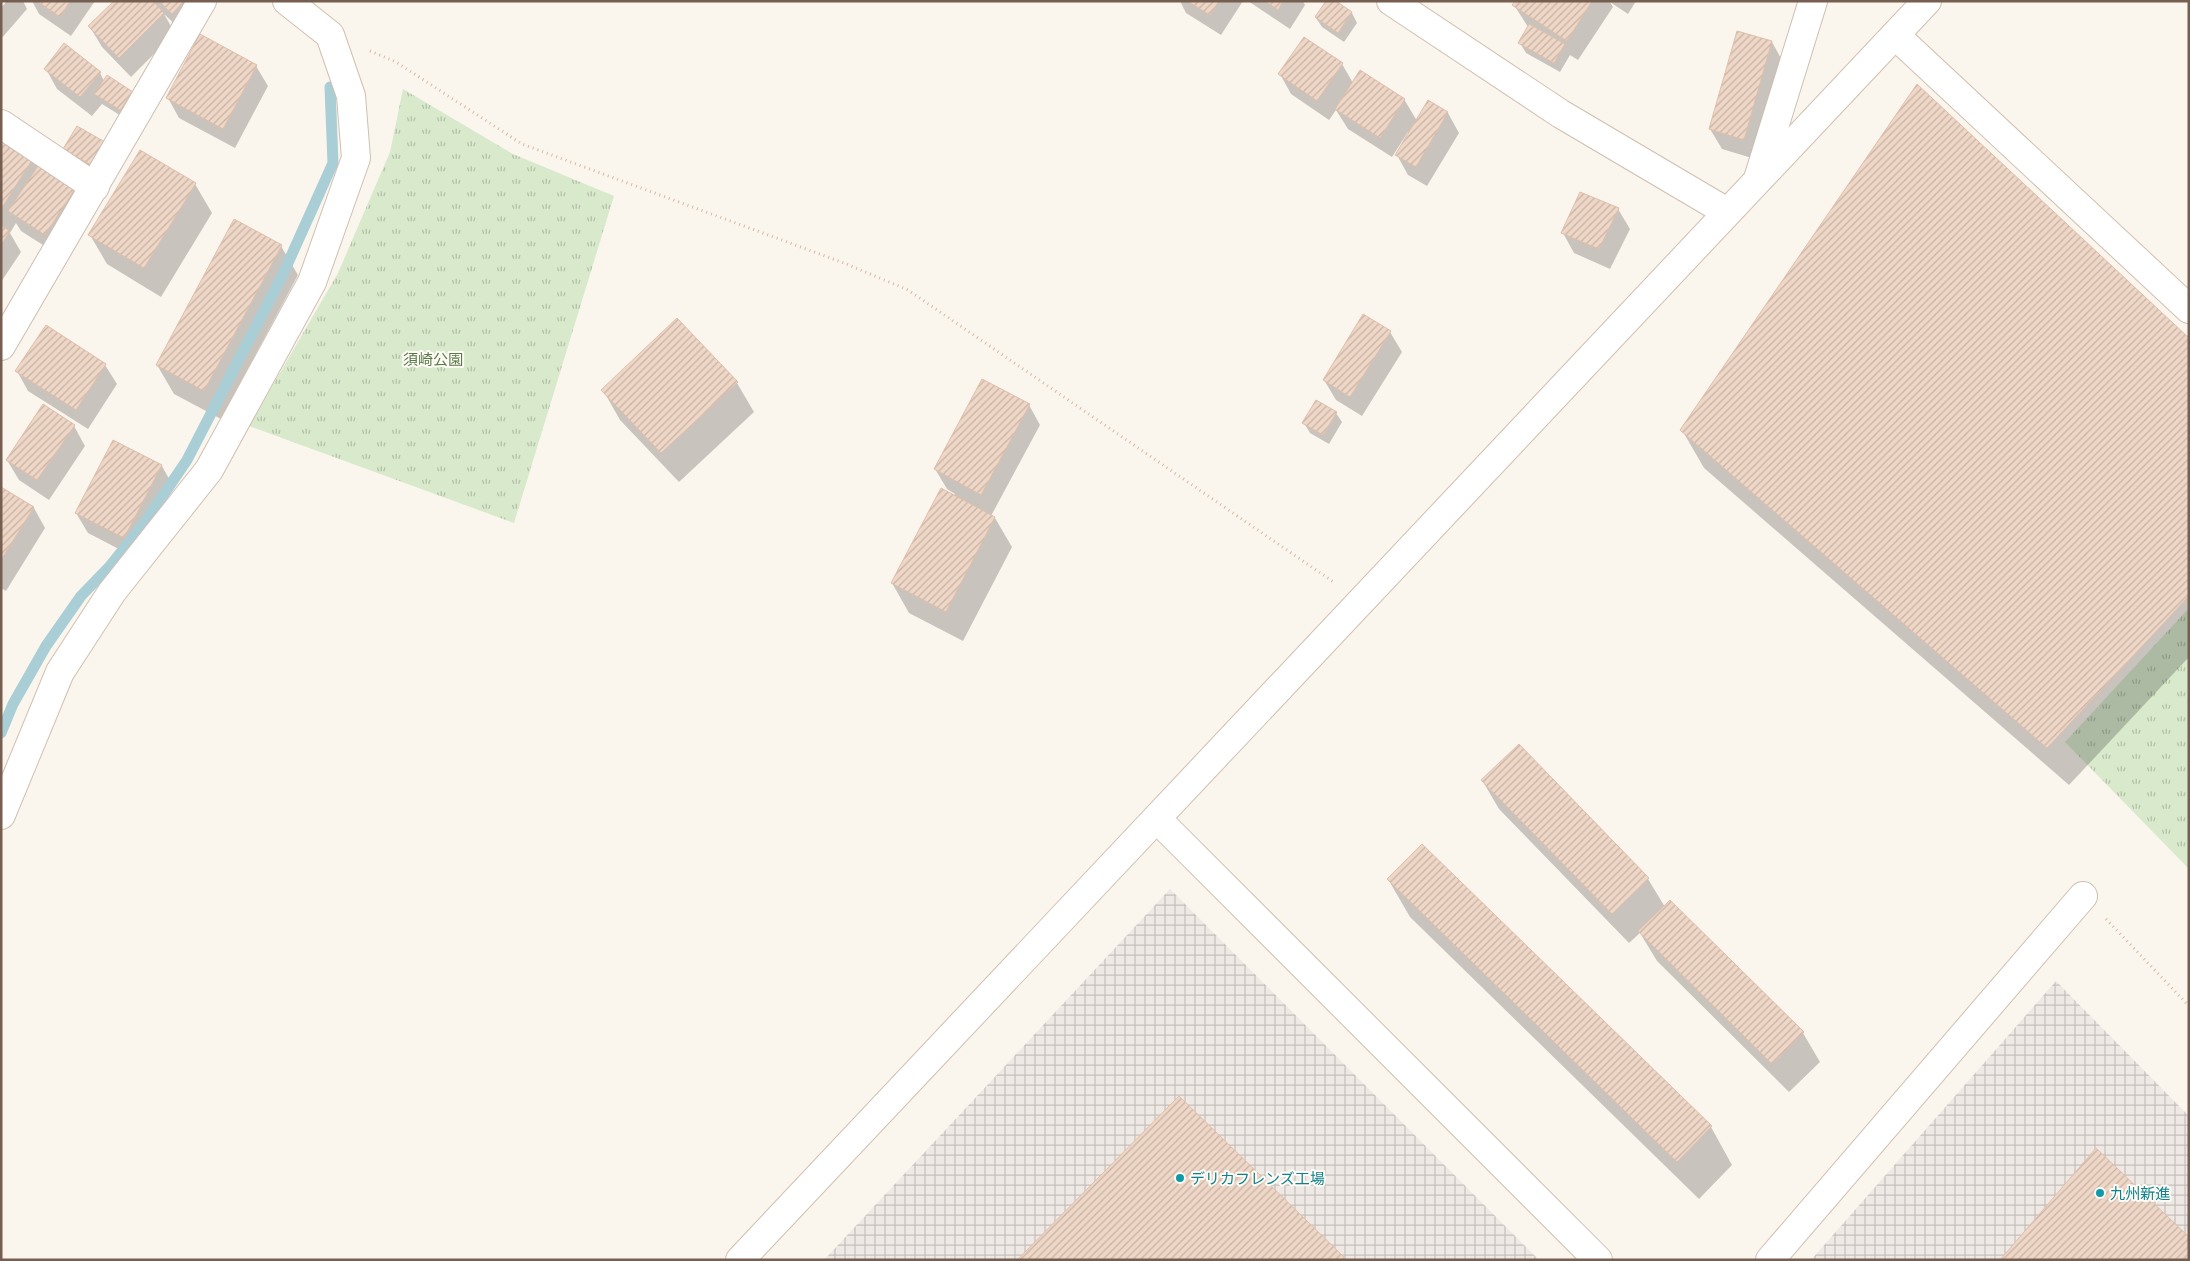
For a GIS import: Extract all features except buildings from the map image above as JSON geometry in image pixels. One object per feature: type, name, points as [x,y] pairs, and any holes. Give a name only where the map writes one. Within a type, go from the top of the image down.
[{"type":"street","points":[[1,346],[202,1]]},
{"type":"street","points":[[1,815],[60,672],[112,592],[209,470],[312,282],[356,158],[351,96],[330,35],[286,1]]},
{"type":"street","points":[[1391,1],[1561,114],[1727,212]]},
{"type":"street","points":[[1758,179],[1813,1]]},
{"type":"street","points":[[740,1260],[1927,1]]},
{"type":"street","points":[[1895,35],[2189,309]]},
{"type":"street","points":[[1,124],[95,187]]},
{"type":"street","points":[[1157,819],[1598,1260]]},
{"type":"street","points":[[1770,1260],[2083,896]]},
{"type":"path","points":[[330,35],[396,62],[522,144],[835,260],[908,290],[1362,601]]},
{"type":"path","points":[[2083,896],[2189,1006]]},
{"type":"shaded area","name":"デリカフレンズ工場","points":[[1170,889],[1539,1260],[824,1260]]},
{"type":"shaded area","name":"九州新進","points":[[2056,981],[2189,1116],[2189,1260],[1811,1260]]},
{"type":"green space","name":"須崎公園","points":[[403,89],[513,154],[614,196],[514,523],[249,426],[338,273],[390,152]]},
{"type":"green space","points":[[2189,608],[2189,869],[2065,742]]},
{"type":"waterway","points":[[1,733],[13,704],[46,646],[81,596],[110,566],[143,525],[187,460],[283,274],[333,163],[330,87]]},
{"type":"place","name":"デリカフレンズ工場","points":[[1180,1178]]},
{"type":"place","name":"九州新進","points":[[2100,1193]]}]
